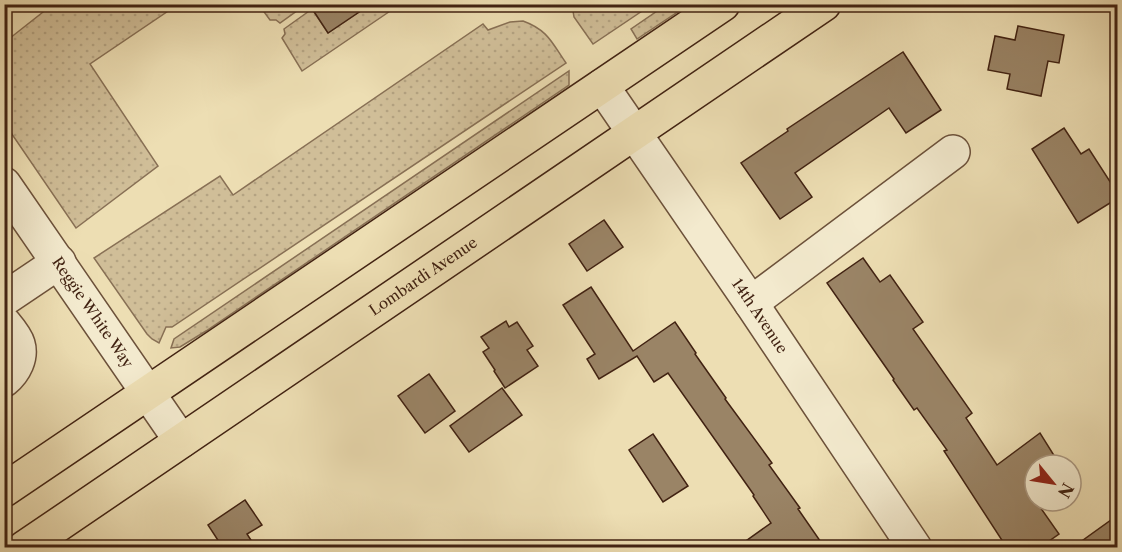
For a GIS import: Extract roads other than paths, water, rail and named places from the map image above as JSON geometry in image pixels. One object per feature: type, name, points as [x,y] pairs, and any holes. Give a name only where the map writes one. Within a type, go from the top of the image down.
[{"type":"main road","points":[[4,490],[723,4]]},
{"type":"main road","name":"Lombardi Avenue","points":[[24,548],[824,4]]},
{"type":"street","name":"14th Avenue","points":[[602,87],[751,303],[915,548]]},
{"type":"street","points":[[751,303],[953,152]]},
{"type":"street","name":"Reggie White Way","points":[[4,184],[181,441]]},
{"type":"street","points":[[4,298],[59,262]]},
{"type":"street","points":[[4,323],[18,343],[18,361],[4,380]]}]
